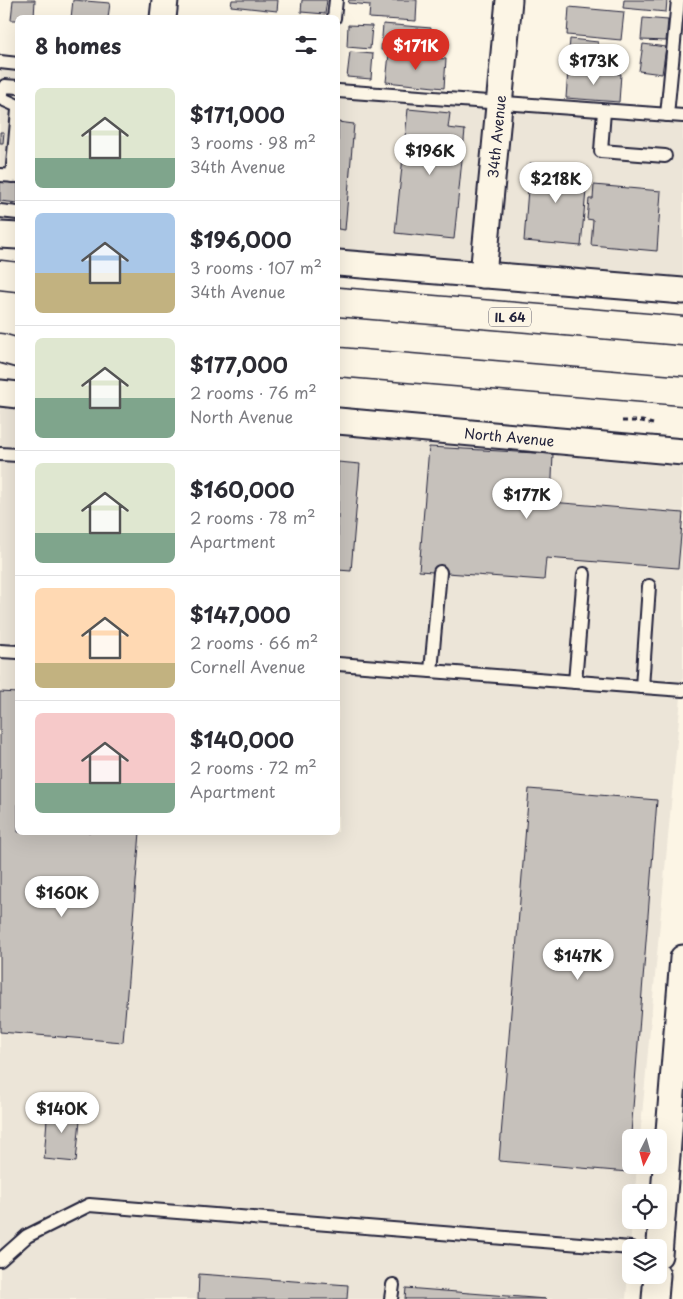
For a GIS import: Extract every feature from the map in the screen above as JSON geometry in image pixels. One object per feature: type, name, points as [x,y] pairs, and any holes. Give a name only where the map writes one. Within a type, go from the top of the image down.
[{"type":"main road","points":[[0,276],[15,277]]},
{"type":"main road","name":"IL 64","points":[[340,302],[683,331]]},
{"type":"main road","points":[[0,335],[15,336]]},
{"type":"main road","points":[[0,348],[15,352]]},
{"type":"main road","points":[[340,362],[683,391]]},
{"type":"street","points":[[163,15],[164,0]]},
{"type":"street","name":"34th Avenue","points":[[483,275],[509,0]]},
{"type":"street","points":[[0,235],[15,236]]},
{"type":"street","points":[[340,263],[683,291]]},
{"type":"street","points":[[0,393],[15,394]]},
{"type":"street","name":"North Avenue","points":[[340,421],[683,452]]},
{"type":"street","points":[[660,1239],[678,1083],[683,967]]},
{"type":"street","points":[[655,1299],[656,1284]]},
{"type":"lane","points":[[334,15],[336,0]]},
{"type":"lane","points":[[667,115],[678,0]]},
{"type":"lane","points":[[0,62],[15,64]]},
{"type":"lane","points":[[0,94],[5,86],[15,87]]},
{"type":"lane","points":[[340,90],[683,116]]},
{"type":"lane","points":[[0,98],[15,105]]},
{"type":"lane","points":[[604,111],[600,151],[665,156]]},
{"type":"lane","points":[[10,175],[15,134]]},
{"type":"lane","points":[[0,211],[15,213]]},
{"type":"lane","points":[[0,454],[15,455]]},
{"type":"lane","points":[[431,671],[440,572]]},
{"type":"lane","points":[[575,682],[584,574]]},
{"type":"lane","points":[[642,687],[649,586]]},
{"type":"lane","points":[[0,651],[15,652]]},
{"type":"lane","points":[[340,664],[683,690]]},
{"type":"lane","points":[[0,1260],[27,1236],[89,1205],[622,1247]]},
{"type":"lane","points":[[391,1299],[393,1285]]},
{"type":"shaded area","points":[[0,62],[15,64],[15,236],[0,235]]},
{"type":"shaded area","points":[[340,91],[683,116],[683,291],[340,263]]},
{"type":"shaded area","points":[[0,405],[15,406],[15,835],[340,835],[340,431],[683,461],[683,676],[641,1129],[622,1129],[622,1174],[636,1174],[636,1184],[622,1184],[622,1229],[631,1229],[631,1239],[622,1239],[622,1284],[627,1284],[626,1299],[0,1299]]},
{"type":"building","points":[[13,0],[35,0],[34,15],[15,15],[15,20],[11,20]]},
{"type":"building","points":[[73,0],[110,3],[108,15],[71,15]]},
{"type":"building","points":[[232,0],[278,0],[277,11],[231,6]]},
{"type":"building","points":[[302,0],[327,0],[325,14],[301,12]]},
{"type":"building","points":[[349,0],[417,0],[416,21],[369,18],[370,5],[348,3]]},
{"type":"building","points":[[624,0],[667,0],[666,12],[623,8]]},
{"type":"building","points":[[569,7],[624,12],[621,40],[567,35]]},
{"type":"building","points":[[643,18],[668,20],[666,41],[641,40]]},
{"type":"building","points":[[383,24],[431,28],[429,54],[381,50]]},
{"type":"building","points":[[348,25],[372,26],[370,49],[347,47]]},
{"type":"building","points":[[570,39],[598,42],[596,67],[568,64]]},
{"type":"building","points":[[643,44],[666,47],[662,74],[639,71]]},
{"type":"building","points":[[350,52],[373,54],[371,79],[347,77]]},
{"type":"building","points":[[389,54],[446,59],[444,88],[386,82]]},
{"type":"building","points":[[568,70],[621,74],[619,102],[566,98]]},
{"type":"building","points":[[408,109],[450,113],[448,128],[465,130],[454,239],[395,233]]},
{"type":"building","points":[[340,122],[354,124],[345,230],[340,229]]},
{"type":"building","points":[[0,132],[4,132],[3,143],[0,143]]},
{"type":"building","points":[[530,163],[588,168],[581,246],[524,241]]},
{"type":"building","points":[[0,178],[15,179],[15,203],[0,201]]},
{"type":"building","points":[[594,185],[661,191],[657,251],[591,245],[593,220],[587,219],[589,199],[593,199]]},
{"type":"building","points":[[429,447],[553,454],[551,502],[683,513],[678,568],[546,558],[544,580],[419,571]]},
{"type":"building","points":[[340,462],[360,464],[351,571],[340,570]]},
{"type":"building","points":[[0,692],[15,693],[15,835],[140,835],[123,1042],[0,1032]]},
{"type":"building","points":[[529,789],[657,800],[631,1129],[622,1129],[622,1171],[499,1161]]},
{"type":"building","points":[[48,1106],[81,1109],[76,1162],[44,1159]]},
{"type":"building","points":[[199,1274],[348,1285],[347,1299],[198,1299]]},
{"type":"building","points":[[406,1288],[546,1299],[405,1299]]}]
